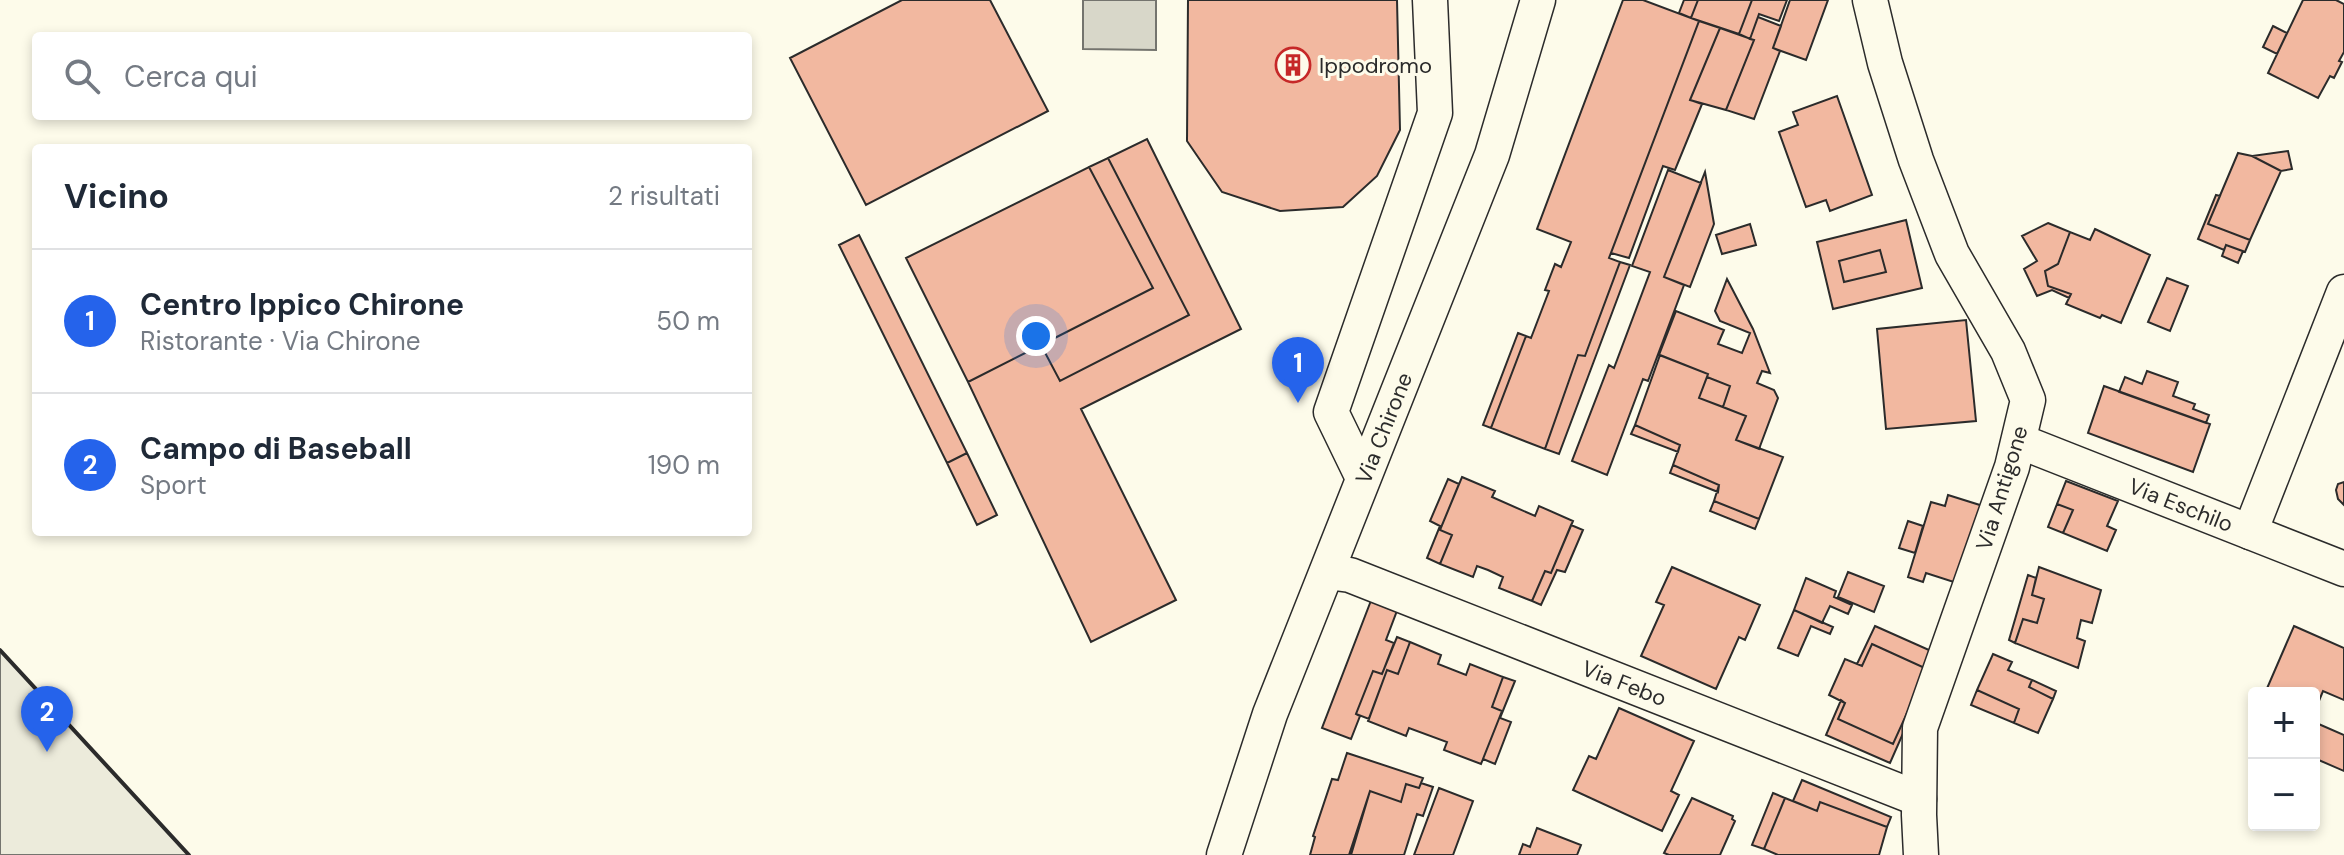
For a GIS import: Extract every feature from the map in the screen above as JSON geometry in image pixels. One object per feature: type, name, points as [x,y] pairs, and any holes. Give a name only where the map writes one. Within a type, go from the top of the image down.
[{"type":"street","points":[[1363,478],[1331,412],[1435,113],[1430,0]]},
{"type":"street","name":"Via Chirone","points":[[1224,855],[1270,714],[1492,155],[1538,0]]},
{"type":"street","name":"Via Antigone","points":[[1870,0],[1885,63],[1916,160],[1952,254],[2008,351],[2028,400],[2012,467],[1920,728],[1921,855]]},
{"type":"street","points":[[2250,532],[2344,292]]},
{"type":"street","name":"Via Eschilo","points":[[2019,441],[2344,569]]},
{"type":"street","name":"Via Febo","points":[[1327,572],[1350,575],[1919,799]]},
{"type":"shaded area","points":[[1083,0],[1156,0],[1156,50],[1083,49]]},
{"type":"shaded area","points":[[0,650],[189,855],[0,855]]},
{"type":"building","points":[[902,0],[990,0],[1048,111],[866,205],[790,58]]},
{"type":"building","name":"Ippodromo","points":[[1188,0],[1397,0],[1400,130],[1377,176],[1343,207],[1280,211],[1222,192],[1187,141]]},
{"type":"building","points":[[1623,0],[1643,0],[1699,21],[1609,258],[1620,262],[1585,356],[1578,355],[1545,449],[1491,428],[1526,336],[1531,338],[1549,291],[1545,290],[1555,264],[1561,267],[1571,242],[1537,229]]},
{"type":"building","points":[[1684,0],[1698,0],[1691,18],[1679,13]]},
{"type":"building","points":[[1698,0],[1752,0],[1739,34],[1691,18]]},
{"type":"building","points":[[1752,0],[1787,0],[1779,21],[1759,14],[1750,39],[1739,34]]},
{"type":"building","points":[[1790,0],[1828,0],[1806,60],[1773,48]]},
{"type":"building","points":[[2303,0],[2336,0],[2344,4],[2344,52],[2339,61],[2342,62],[2318,98],[2268,73]]},
{"type":"building","points":[[1758,17],[1781,26],[1773,48],[1780,51],[1754,119],[1726,110],[1754,40],[1750,39]]},
{"type":"building","points":[[1699,21],[1720,28],[1690,100],[1702,104],[1675,170],[1663,166],[1629,258],[1611,253]]},
{"type":"building","points":[[2273,26],[2287,33],[2277,54],[2263,47]]},
{"type":"building","points":[[1720,28],[1754,40],[1726,110],[1690,100]]},
{"type":"building","points":[[1837,96],[1872,195],[1830,211],[1826,200],[1806,207],[1779,132],[1798,125],[1793,112]]},
{"type":"building","points":[[1147,139],[1241,329],[1081,409],[1176,600],[1091,642],[968,382],[1041,345],[1060,381],[1189,315],[1108,158]]},
{"type":"building","points":[[2288,151],[2292,169],[2281,171],[2252,156]]},
{"type":"building","points":[[2238,153],[2252,156],[2281,171],[2250,240],[2208,224]]},
{"type":"building","points":[[1108,158],[1189,315],[1060,381],[1041,345],[1153,288],[1089,167]]},
{"type":"building","points":[[1089,167],[1153,288],[968,382],[906,258]]},
{"type":"building","points":[[1668,170],[1701,183],[1664,277],[1684,285],[1648,381],[1643,379],[1607,475],[1572,461],[1609,365],[1614,368],[1650,272],[1632,266]]},
{"type":"building","points":[[1705,172],[1714,224],[1690,287],[1664,277]]},
{"type":"building","points":[[2216,195],[2220,196],[2208,224],[2250,240],[2245,252],[2226,245],[2224,250],[2198,239]]},
{"type":"building","points":[[1906,220],[1922,288],[1833,309],[1817,242]],"holes":[[[1880,250],[1886,272],[1844,282],[1839,261]]]},
{"type":"building","points":[[2048,223],[2070,232],[2058,264],[2045,271],[2048,286],[2071,294],[2069,298],[2052,290],[2037,296],[2024,269],[2037,261],[2022,236]]},
{"type":"building","points":[[1750,224],[1756,245],[1722,254],[1716,235]]},
{"type":"building","points":[[2095,229],[2150,255],[2121,323],[2066,304],[2071,294],[2048,286],[2045,271],[2058,264],[2070,232],[2090,240]]},
{"type":"building","points":[[859,235],[967,453],[947,463],[839,245]]},
{"type":"building","points":[[2226,245],[2243,251],[2238,263],[2222,256]]},
{"type":"building","points":[[1880,250],[1886,272],[1844,282],[1839,261]]},
{"type":"building","points":[[1620,262],[1630,265],[1559,454],[1545,449],[1578,355],[1585,356]]},
{"type":"building","points":[[2167,278],[2188,286],[2170,331],[2148,322]]},
{"type":"building","points":[[1727,279],[1753,329],[1770,373],[1762,371],[1757,383],[1774,390],[1778,398],[1759,449],[1736,440],[1746,416],[1723,407],[1730,386],[1659,355],[1676,311],[1724,330],[1718,344],[1742,353],[1750,333],[1720,321],[1715,311]]},
{"type":"building","points":[[1966,320],[1976,421],[1886,429],[1877,329]]},
{"type":"building","points":[[1518,333],[1526,336],[1491,428],[1483,425]]},
{"type":"building","points":[[1660,355],[1708,374],[1699,398],[1746,416],[1736,440],[1783,457],[1759,519],[1714,501],[1719,485],[1673,465],[1680,445],[1635,425]]},
{"type":"building","points":[[2147,371],[2178,382],[2173,396],[2195,404],[2193,409],[2209,415],[2206,423],[2119,392],[2125,377],[2142,384]]},
{"type":"building","points":[[1707,377],[1730,386],[1723,407],[1699,398]]},
{"type":"building","points":[[2104,386],[2210,424],[2193,472],[2088,433]]},
{"type":"building","points":[[1635,425],[1680,445],[1678,452],[1631,434]]},
{"type":"building","points":[[967,453],[997,515],[977,525],[947,463]]},
{"type":"building","points":[[1673,465],[1719,485],[1718,492],[1670,473]]},
{"type":"building","points":[[1462,477],[1495,491],[1492,497],[1535,516],[1539,506],[1573,521],[1551,573],[1545,571],[1532,601],[1499,588],[1503,577],[1488,570],[1477,566],[1473,577],[1440,564],[1452,535],[1440,530]]},
{"type":"building","points":[[1448,479],[1459,484],[1440,530],[1452,535],[1440,564],[1427,558],[1440,526],[1430,521]]},
{"type":"building","points":[[2066,481],[2118,501],[2107,526],[2116,530],[2107,551],[2063,533],[2073,510],[2057,504]]},
{"type":"building","points":[[2344,482],[2344,505],[2338,499],[2336,490],[2338,484]]},
{"type":"building","points":[[1948,495],[1983,506],[1960,584],[1926,573],[1923,582],[1908,577],[1931,502],[1945,506]]},
{"type":"building","points":[[1714,501],[1759,519],[1755,529],[1710,511]]},
{"type":"building","points":[[2057,504],[2073,510],[2063,533],[2048,527]]},
{"type":"building","points":[[1908,521],[1923,526],[1915,553],[1899,548]]},
{"type":"building","points":[[1571,525],[1583,530],[1565,572],[1557,570],[1541,605],[1532,601],[1545,571],[1551,573]]},
{"type":"building","points":[[1672,567],[1760,605],[1745,640],[1739,637],[1716,689],[1641,656],[1664,605],[1656,602]]},
{"type":"building","points":[[2039,567],[2101,590],[2092,623],[2081,620],[2077,638],[2085,641],[2078,668],[2015,643],[2023,619],[2037,623],[2044,599],[2032,595]]},
{"type":"building","points":[[1848,572],[1884,586],[1874,612],[1838,597]]},
{"type":"building","points":[[2028,575],[2036,578],[2032,595],[2044,599],[2037,623],[2023,619],[2015,643],[2009,640]]},
{"type":"building","points":[[1806,578],[1836,591],[1834,597],[1852,605],[1848,614],[1830,606],[1822,623],[1794,610]]},
{"type":"building","points":[[1372,598],[1398,608],[1386,640],[1394,643],[1382,674],[1373,671],[1356,714],[1360,716],[1351,739],[1322,728]]},
{"type":"building","points":[[1794,610],[1833,627],[1830,634],[1811,626],[1798,656],[1778,648]]},
{"type":"building","points":[[1875,626],[1938,654],[1890,763],[1826,735],[1841,700],[1845,703],[1838,719],[1893,744],[1927,669],[1872,644],[1862,666],[1857,664]]},
{"type":"building","points":[[2294,626],[2344,648],[2344,700],[2323,691],[2320,698],[2320,687],[2268,687]]},
{"type":"building","points":[[1397,637],[1410,642],[1398,674],[1387,670],[1369,719],[1356,714],[1373,671],[1382,674]]},
{"type":"building","points":[[1410,642],[1441,655],[1438,664],[1466,675],[1470,664],[1503,677],[1492,707],[1502,711],[1481,764],[1444,750],[1447,742],[1409,728],[1406,736],[1368,721],[1387,670],[1398,674]]},
{"type":"building","points":[[1872,644],[1927,669],[1893,744],[1838,719],[1845,703],[1829,695],[1845,659],[1862,666]]},
{"type":"building","points":[[1993,654],[2012,662],[2008,670],[2032,680],[2029,687],[2053,699],[2038,733],[2014,723],[2019,709],[1977,690]]},
{"type":"building","points":[[1503,677],[1515,681],[1500,718],[1511,722],[1495,764],[1483,759],[1502,711],[1492,707]]},
{"type":"building","points":[[2032,680],[2056,691],[2053,699],[2029,687]]},
{"type":"building","points":[[1977,690],[2019,709],[2014,723],[1971,705]]},
{"type":"building","points":[[1619,708],[1694,741],[1671,791],[1679,795],[1662,831],[1573,790],[1589,756],[1596,759]]},
{"type":"building","points":[[2320,725],[2344,735],[2344,771],[2320,761]]},
{"type":"building","points":[[1347,753],[1423,778],[1419,788],[1406,784],[1401,802],[1370,791],[1351,855],[1310,855],[1313,836],[1332,779],[1338,780]]},
{"type":"building","points":[[1802,780],[1891,817],[1887,827],[1820,802],[1817,811],[1793,801]]},
{"type":"building","points":[[1421,783],[1433,787],[1423,816],[1417,814],[1404,855],[1349,855],[1370,791],[1401,802],[1406,784],[1419,788]]},
{"type":"building","points":[[1439,788],[1473,801],[1453,855],[1414,855]]},
{"type":"building","points":[[1773,793],[1785,798],[1764,849],[1752,845]]},
{"type":"building","points":[[1692,798],[1733,816],[1735,821],[1720,855],[1664,853]]},
{"type":"building","points":[[1785,798],[1817,811],[1820,802],[1887,827],[1879,855],[1778,855],[1764,849]]},
{"type":"building","points":[[1537,828],[1581,845],[1577,855],[1519,855],[1523,844],[1530,847]]},
{"type":"wall","points":[[0,650],[189,855]]},
{"type":"place","name":"Ippodromo","points":[[1293,65]]},
{"type":"place","name":"Centro Ippico Chirone","points":[[1298,403]]},
{"type":"place","name":"Campo di Baseball","points":[[47,752]]}]
